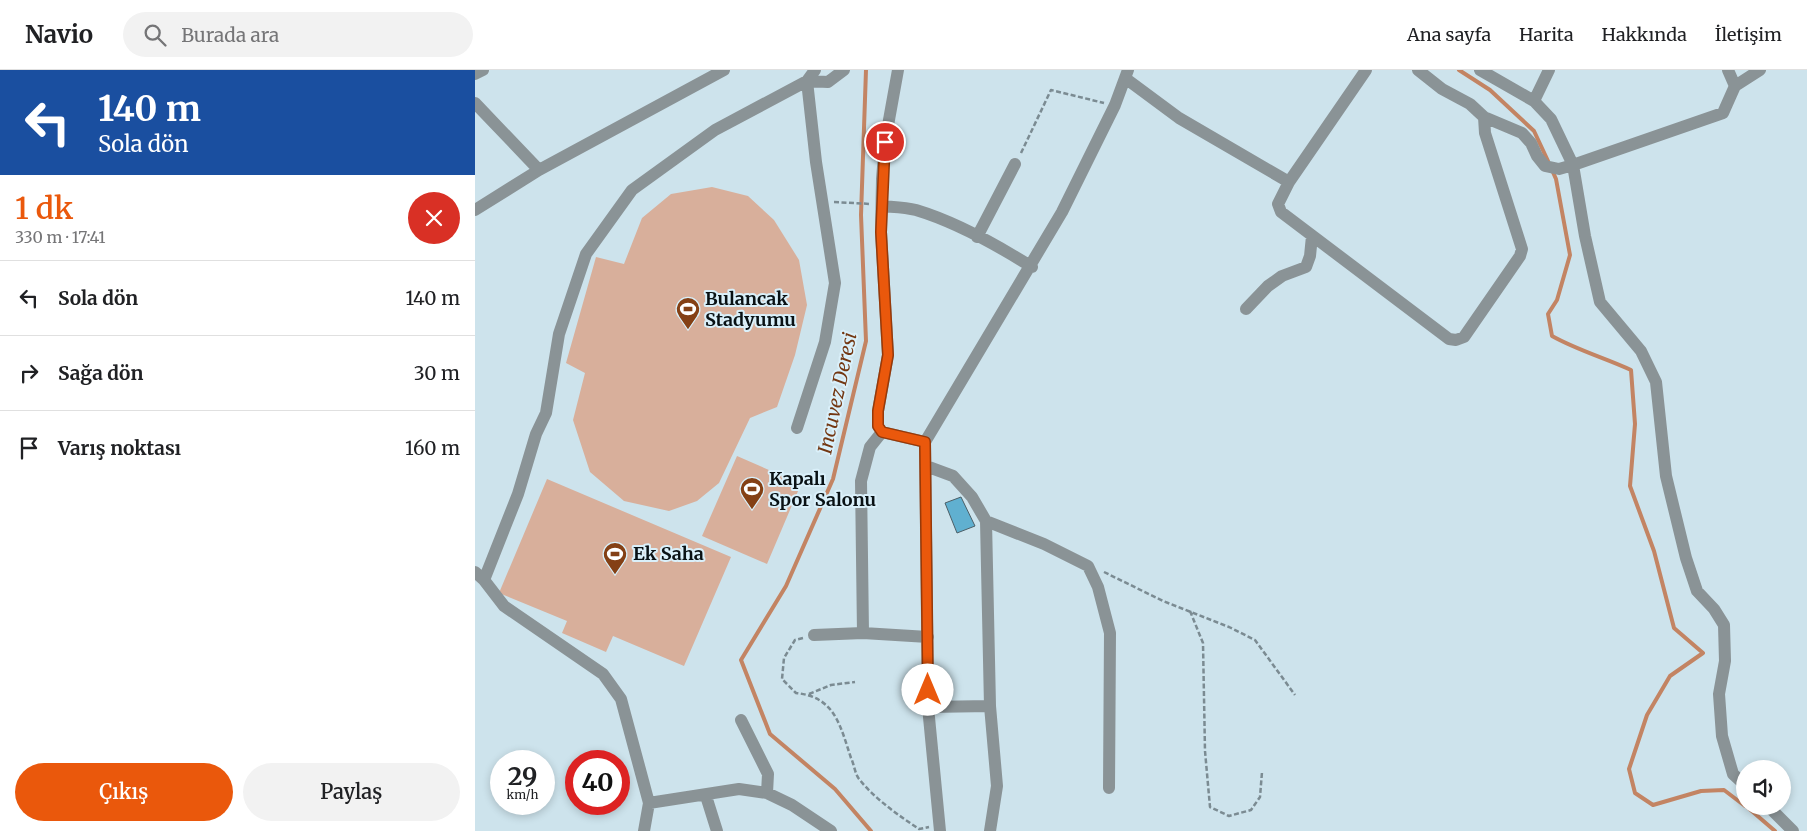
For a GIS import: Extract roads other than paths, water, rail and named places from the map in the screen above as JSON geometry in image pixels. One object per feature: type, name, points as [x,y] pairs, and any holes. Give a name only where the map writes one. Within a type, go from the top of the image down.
[{"type":"street","points":[[475,74],[483,70]]},
{"type":"street","points":[[475,210],[539,170],[705,75],[724,70]]},
{"type":"street","points":[[644,831],[649,803],[621,699],[603,674],[504,606],[479,576],[518,494],[536,434],[546,412],[559,334],[586,254],[632,190],[715,130],[807,81],[815,70]]},
{"type":"street","points":[[807,81],[827,82],[844,70]]},
{"type":"street","points":[[898,70],[885,142],[878,205],[888,355],[878,411],[878,426],[882,432],[925,442]]},
{"type":"street","points":[[1366,70],[1289,182],[1278,204],[1281,212],[1312,236],[1449,339],[1456,340],[1464,337],[1520,256],[1522,249],[1485,132],[1484,117]]},
{"type":"street","points":[[1419,70],[1442,89],[1470,104],[1484,117],[1522,132],[1545,166],[1559,169],[1723,113],[1735,86],[1760,70]]},
{"type":"street","points":[[1480,70],[1534,101],[1551,119],[1573,164],[1592,276],[1600,302],[1641,351],[1656,382],[1666,476],[1685,558],[1697,591],[1714,609],[1724,625],[1725,661],[1719,694],[1722,736],[1733,774],[1736,777]]},
{"type":"street","points":[[1534,101],[1549,70]]},
{"type":"street","points":[[1728,70],[1735,86]]},
{"type":"street","points":[[940,828],[928,707],[925,442],[1032,267],[1062,212],[1115,105],[1127,74],[1179,118],[1289,182]]},
{"type":"street","points":[[797,428],[825,342],[835,283],[816,162],[807,81]]},
{"type":"street","points":[[475,103],[539,170]]},
{"type":"street","points":[[977,237],[1015,164]]},
{"type":"street","points":[[878,205],[916,210],[1007,251],[1032,267]]},
{"type":"street","points":[[1246,309],[1282,276],[1305,267],[1310,256],[1312,236]]},
{"type":"street","points":[[863,633],[861,481],[870,447],[882,432]]},
{"type":"street","points":[[926,466],[953,476],[972,497],[986,521],[990,706],[997,786],[990,831]]},
{"type":"street","points":[[986,521],[1044,544],[1088,566],[1098,587],[1110,633],[1109,788]]},
{"type":"street","points":[[814,635],[863,633],[928,636]]},
{"type":"street","points":[[928,707],[990,706]]},
{"type":"street","points":[[741,720],[768,774],[767,793]]},
{"type":"street","points":[[649,803],[706,796],[739,789],[767,793],[792,805],[831,831]]},
{"type":"street","points":[[706,796],[717,831]]},
{"type":"street","points":[[1777,815],[1793,831]]},
{"type":"waterway","name":"Incuvez Deresi","points":[[866,70],[861,215],[866,341],[833,479],[786,586],[741,660],[770,734],[835,789],[871,831]]},
{"type":"waterway","points":[[1459,70],[1490,90],[1534,131],[1548,161]]},
{"type":"waterway","points":[[1552,170],[1556,179],[1570,255],[1557,300],[1548,314],[1552,336],[1571,346],[1631,370],[1635,424],[1630,486],[1654,551],[1674,628],[1703,653],[1670,676],[1647,715],[1629,769],[1635,793],[1653,805],[1701,791],[1724,790],[1736,799]]},
{"type":"waterway","points":[[1756,815],[1775,831]]},
{"type":"place","name":"Bulancak Stadyumu","points":[[688,330]]},
{"type":"place","name":"Kapalı Spor Salonu","points":[[752,510]]},
{"type":"place","name":"Ek Saha","points":[[615,575]]}]
